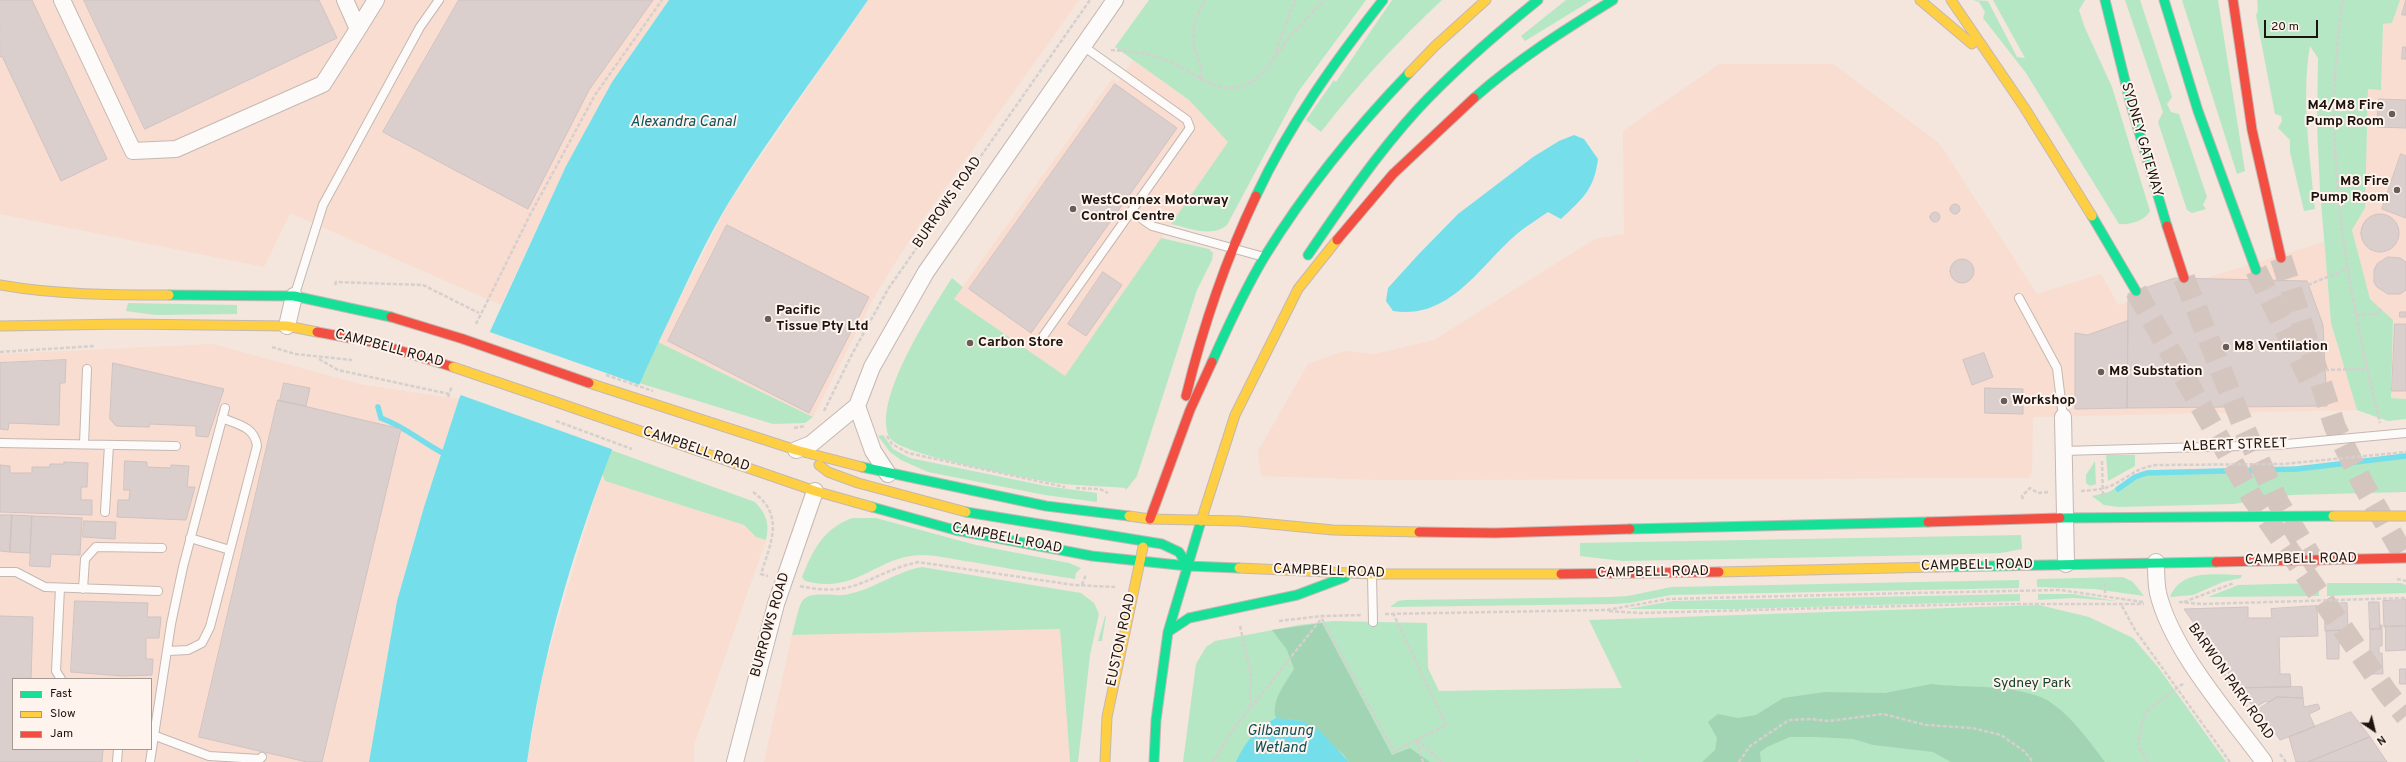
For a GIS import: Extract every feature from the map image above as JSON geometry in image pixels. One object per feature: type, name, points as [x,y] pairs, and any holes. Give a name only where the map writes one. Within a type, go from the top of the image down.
[{"type":"main road","points":[[1176,444],[1195,353],[1232,248],[1298,116],[1383,0]]},
{"type":"main road","points":[[1176,444],[1217,351],[1265,257],[1305,197],[1385,98],[1435,46],[1486,0]]},
{"type":"main road","points":[[1300,266],[1352,190],[1418,109],[1493,37],[1538,0]]},
{"type":"main road","points":[[1154,762],[1156,720],[1168,632],[1179,591],[1235,415],[1302,283],[1393,174],[1452,116],[1508,68],[1562,30],[1613,0]]},
{"type":"main road","points":[[1920,0],[2001,70]]},
{"type":"main road","points":[[1951,0],[2001,70],[2069,177],[2136,291]]},
{"type":"main road","name":"SYDNEY GATEWAY","points":[[2105,0],[2119,65],[2152,180],[2184,278]]},
{"type":"main road","points":[[2164,0],[2200,118],[2256,270]]},
{"type":"main road","points":[[2233,0],[2262,185],[2281,258]]},
{"type":"main road","name":"CAMPBELL ROAD","points":[[0,285],[73,293]]},
{"type":"main road","name":"CAMPBELL ROAD","points":[[18,297],[73,293],[294,296],[388,316],[463,339],[649,404],[796,450],[888,474],[1046,506],[1147,530],[1201,521],[1239,521],[1333,530],[1495,532],[2026,518],[2406,516]]},
{"type":"main road","name":"CAMPBELL ROAD","points":[[0,326],[126,324],[287,326],[372,342],[453,367],[815,490],[955,530],[1028,545],[1139,562],[1188,566],[1353,574],[1608,574],[2406,558]]},
{"type":"main road","name":"EUSTON ROAD","points":[[1104,762],[1107,716],[1139,562],[1147,530],[1176,444]]},
{"type":"main road","points":[[796,450],[828,472],[858,484],[953,510],[1054,528],[1147,530],[1162,544],[1179,552],[1188,566]]},
{"type":"main road","points":[[1201,521],[1202,483]]},
{"type":"main road","points":[[1168,632],[1189,618],[1297,595],[1353,574]]},
{"type":"street","points":[[62,0],[133,151],[176,149],[323,84],[376,0]]},
{"type":"street","points":[[345,0],[358,29]]},
{"type":"street","name":"BURROWS ROAD","points":[[796,450],[811,444],[857,406],[872,366],[926,272],[1115,0]]},
{"type":"street","points":[[287,326],[294,296]]},
{"type":"street","points":[[857,406],[873,451],[888,474]]},
{"type":"street","points":[[2063,417],[2066,564]]},
{"type":"street","name":"BURROWS ROAD","points":[[735,762],[776,604],[815,490]]},
{"type":"street","name":"BARWON PARK ROAD","points":[[2156,562],[2157,591],[2161,603],[2194,666],[2264,762]]},
{"type":"lane","points":[[294,296],[324,205],[420,27],[439,0]]},
{"type":"lane","points":[[1039,342],[1188,132],[1189,124],[1083,46]]},
{"type":"lane","points":[[1132,212],[1152,226],[1265,257]]},
{"type":"lane","points":[[2019,298],[2057,368],[2063,417]]},
{"type":"lane","points":[[84,444],[87,369]]},
{"type":"lane","points":[[152,744],[168,651],[171,624],[190,538],[225,408]]},
{"type":"lane","points":[[168,651],[188,650],[202,643],[210,627],[257,446],[256,439],[249,429],[222,418]]},
{"type":"lane","name":"ALBERT STREET","points":[[2063,451],[2276,445],[2406,433]]},
{"type":"lane","points":[[0,443],[176,446]]},
{"type":"lane","points":[[105,512],[109,445]]},
{"type":"lane","points":[[190,538],[230,550]]},
{"type":"lane","points":[[83,589],[85,560],[96,547],[162,548]]},
{"type":"lane","points":[[0,572],[16,572],[45,587],[158,591]]},
{"type":"lane","points":[[1372,574],[1373,622]]},
{"type":"lane","points":[[60,588],[56,671],[60,678]]},
{"type":"lane","points":[[153,735],[209,756],[260,759],[262,757]]},
{"type":"lane","points":[[117,762],[118,750]]},
{"type":"lane","points":[[150,762],[151,750]]},
{"type":"path","points":[[489,300],[530,215],[595,95],[662,0]]},
{"type":"path","name":"BURROWS ROAD","points":[[822,415],[851,356],[888,289],[1090,0]]},
{"type":"path","points":[[1200,79],[1202,68],[1196,52],[1193,24],[1206,0]]},
{"type":"path","points":[[1277,53],[1278,45],[1295,0]]},
{"type":"path","points":[[1083,46],[1134,51],[1166,60],[1208,84],[1225,89],[1244,86],[1265,70],[1277,53],[1324,0]]},
{"type":"path","points":[[2343,0],[2333,114],[2338,203],[2347,270],[2382,436]]},
{"type":"path","points":[[2308,286],[2347,270]]},
{"type":"path","points":[[336,282],[423,285],[479,313]]},
{"type":"path","points":[[2356,315],[2376,314],[2381,309]]},
{"type":"path","points":[[265,345],[295,354],[355,360]]},
{"type":"path","points":[[0,352],[96,346]]},
{"type":"path","points":[[317,357],[338,370],[449,394]]},
{"type":"path","points":[[2325,370],[2367,369]]},
{"type":"path","points":[[883,430],[892,444],[908,454],[1070,488],[1100,490],[1108,492],[1112,498]]},
{"type":"path","points":[[632,449],[640,451]]},
{"type":"path","points":[[2089,490],[2103,489],[2114,485],[2140,468],[2156,465],[2283,464],[2406,452]]},
{"type":"path","points":[[2102,458],[2103,518]]},
{"type":"path","points":[[2026,518],[2026,504],[2022,496],[2030,488],[2038,493]]},
{"type":"path","points":[[747,489],[762,498],[771,512],[773,528],[771,542],[761,574],[772,577]]},
{"type":"path","points":[[798,586],[828,591],[844,589],[858,586],[904,565],[918,562],[1074,586],[1099,586]]},
{"type":"path","points":[[2104,563],[2105,595]]},
{"type":"path","points":[[2392,579],[2406,581]]},
{"type":"path","points":[[2239,582],[2184,602],[2202,604],[2406,598]]},
{"type":"path","points":[[2028,587],[2028,592]]},
{"type":"path","points":[[1387,614],[1607,610],[1639,613],[1979,604],[2122,605],[2150,603],[2105,595],[2060,590],[2028,592],[1668,599],[1607,610]]},
{"type":"path","points":[[2122,605],[2135,630],[2230,762]]},
{"type":"path","points":[[1322,617],[1394,752],[1446,725],[1394,614]]},
{"type":"path","points":[[1274,621],[1357,615]]},
{"type":"path","points":[[1210,762],[1213,761],[1250,708],[1322,617]]},
{"type":"path","points":[[1240,626],[1251,674],[1250,708]]},
{"type":"path","name":"BARWON PARK ROAD","points":[[2192,628],[2268,736]]},
{"type":"path","points":[[2147,762],[2138,745],[2143,718],[2147,711],[2177,689],[2194,666]]},
{"type":"path","points":[[1739,762],[1750,746],[1789,720],[1811,719],[1828,721],[1883,714],[1926,725],[1972,728],[2001,734],[2024,751],[2033,762]]},
{"type":"path","points":[[1417,740],[1423,762]]},
{"type":"path","points":[[1417,740],[1442,762]]},
{"type":"path","name":"BARWON PARK ROAD","points":[[2277,749],[2286,762]]},
{"type":"path","points":[[1635,762],[1641,762]]},
{"type":"shaded area","points":[[0,0],[669,0],[612,82],[566,166],[501,305],[290,213],[264,267],[0,214]]},
{"type":"shaded area","points":[[868,0],[1079,0],[925,216],[875,295],[813,417],[658,342],[728,204]]},
{"type":"shaded area","points":[[2400,0],[2406,0],[2406,399],[2391,398],[2393,320],[2370,299],[2352,230],[2365,208],[2368,89],[2381,89],[2383,24],[2392,23]]},
{"type":"shaded area","points":[[1133,60],[1189,100],[1228,142],[1065,377],[954,299],[1112,79],[1118,83]]},
{"type":"shaded area","points":[[1719,64],[1833,64],[1939,143],[2037,294],[2101,274],[2118,305],[2324,242],[2331,323],[2357,410],[2033,417],[2032,472],[2028,478],[1379,480],[1261,476],[1258,451],[1308,364],[1344,351],[1375,354],[1434,340],[1595,239],[1624,234],[1623,131]]},
{"type":"shaded area","points":[[212,344],[364,385],[459,399],[424,507],[397,601],[369,762],[0,762],[0,354]]},
{"type":"shaded area","points":[[602,473],[605,481],[744,525],[756,537],[766,540],[694,745],[694,762],[527,762],[544,668]]},
{"type":"shaded area","points":[[1060,629],[1070,762],[764,762],[792,635]]},
{"type":"green space","points":[[1149,0],[1366,0],[1298,92],[1227,225],[1221,229],[1214,231],[1200,231],[1171,224],[1228,142],[1189,100],[1115,47]]},
{"type":"green space","points":[[1392,0],[1442,0],[1379,63],[1321,132],[1306,120],[1334,80],[1336,82]]},
{"type":"green space","points":[[1566,0],[1592,0],[1525,41],[1521,36]]},
{"type":"green space","points":[[1973,0],[1988,1],[2017,57],[2025,58],[1993,0],[2085,0],[2079,10],[2085,28],[2112,87],[2150,211],[2145,217],[2132,223],[2119,224],[2026,73],[1983,18],[1985,12],[1979,2]]},
{"type":"green space","points":[[2125,0],[2140,0],[2172,97],[2167,104],[2171,112],[2179,114],[2207,197],[2203,205],[2206,209],[2192,213],[2187,210],[2158,122],[2163,112]]},
{"type":"green space","points":[[2182,0],[2218,0],[2245,171],[2237,174]]},
{"type":"green space","points":[[2257,0],[2400,0],[2392,23],[2383,24],[2381,90],[2368,89],[2365,208],[2352,230],[2370,299],[2393,320],[2391,398],[2406,399],[2406,419],[2388,421],[2357,410],[2331,323],[2320,190],[2317,126],[2318,58],[2310,46],[2307,65],[2306,106],[2315,209],[2304,211],[2290,152],[2290,140],[2278,128],[2282,121],[2281,116],[2275,114],[2256,15],[2258,11]]},
{"type":"green space","points":[[1161,238],[1209,249],[1213,253],[1212,260],[1197,290],[1137,476],[1126,490],[1125,488],[1072,485],[1020,477],[916,452],[899,445],[890,438],[886,422],[888,403],[896,380],[918,333],[952,278],[963,287],[954,299],[1065,376]]},
{"type":"green space","points":[[128,303],[237,305],[237,314],[155,315],[126,311]]},
{"type":"green space","points":[[658,342],[813,417],[805,423],[773,424],[639,383]]},
{"type":"green space","points":[[883,435],[893,449],[910,458],[1046,486],[1097,493],[1097,502],[1045,495],[928,472],[901,460],[890,452],[878,436]]},
{"type":"green space","points":[[611,450],[755,502],[762,510],[766,519],[768,529],[766,540],[756,537],[744,525],[605,481],[602,473]]},
{"type":"green space","points":[[2406,453],[2406,492],[2291,495],[2234,504],[2119,507],[2104,505],[2092,496],[2109,492],[2140,472],[2148,470],[2273,468],[2340,463]]},
{"type":"green space","points":[[2106,455],[2135,455],[2135,466],[2108,481]]},
{"type":"green space","points":[[2095,461],[2096,484],[2090,486],[2086,483],[2086,475]]},
{"type":"green space","points":[[852,518],[876,518],[976,545],[1069,563],[1081,568],[1076,573],[1075,579],[921,555],[891,561],[866,574],[839,583],[823,584],[805,581],[802,577],[810,558],[820,542],[826,534],[834,528]]},
{"type":"green space","points":[[2021,535],[2022,549],[2001,553],[1623,561],[1580,556],[1580,543]]},
{"type":"green space","points":[[922,567],[1081,593],[1094,603],[1099,614],[1090,655],[1078,762],[1070,762],[1060,629],[792,635],[801,603],[806,597],[854,593],[912,569]]},
{"type":"green space","points":[[2211,574],[2242,575],[2241,578],[2223,582],[2193,595],[2170,597],[2175,588],[2182,581],[2191,577]]},
{"type":"green space","points":[[2123,577],[2133,582],[2144,596],[2094,589],[2037,587],[2037,579]]},
{"type":"green space","points":[[2019,580],[2019,588],[1671,595],[1630,603],[1613,604],[1390,607],[1398,601],[1405,600],[1628,596],[1671,587]]},
{"type":"green space","points":[[2319,583],[2319,596],[2208,597],[2238,585]]},
{"type":"green space","points":[[2327,583],[2401,583],[2406,585],[2406,593],[2327,596]]},
{"type":"green space","points":[[2020,594],[2020,601],[1739,609],[1627,609],[1673,601]]},
{"type":"green space","points":[[2038,594],[2073,594],[2117,601],[2073,598],[2038,600]]},
{"type":"green space","name":"Sydney Park","points":[[2039,605],[2089,617],[2133,638],[2158,667],[2226,762],[1183,762],[1196,664],[1206,647],[1215,641],[1299,625],[1333,621],[1427,623],[1428,668],[1439,691],[1622,688],[1589,620]]},
{"type":"green space","points":[[1105,616],[1102,641],[1098,641]]},
{"type":"green space","points":[[1322,623],[1392,755],[1410,748],[1430,762],[1349,762],[1343,754],[1302,721],[1276,718],[1275,705],[1277,699],[1294,669],[1287,650],[1272,630]]},
{"type":"green space","points":[[1931,684],[1998,688],[2025,692],[2038,696],[2057,707],[2066,715],[2084,734],[2105,762],[1951,762],[1933,752],[1873,745],[1853,739],[1790,737],[1767,747],[1760,752],[1761,762],[1702,762],[1715,750],[1717,738],[1708,722],[1718,714],[1738,718],[1756,715],[1783,698],[1825,692],[1885,693]]},
{"type":"water","name":"Alexandra Canal","points":[[669,0],[868,0],[780,125],[729,202],[698,258],[646,369],[601,478],[564,590],[549,647],[527,762],[369,762],[397,601],[424,507],[459,399],[566,166],[612,82]]},
{"type":"water","points":[[1574,135],[1584,139],[1598,159],[1594,178],[1586,193],[1576,205],[1561,219],[1548,212],[1526,227],[1504,246],[1463,287],[1448,299],[1432,307],[1413,312],[1393,311],[1386,301],[1388,288],[1458,214],[1533,157],[1559,141]]},
{"type":"water","name":"Gilbanung Wetland","points":[[1276,718],[1302,721],[1319,730],[1349,762],[1236,762],[1243,748],[1252,736],[1263,726]]},
{"type":"pier","points":[[487,331],[640,385],[614,450],[458,394]]},
{"type":"building","points":[[0,0],[32,0],[107,159],[61,181],[2,56],[0,57]]},
{"type":"building","points":[[84,0],[319,0],[337,38],[145,129]]},
{"type":"building","points":[[459,0],[653,0],[589,90],[528,209],[383,132]]},
{"type":"building","points":[[2406,0],[2406,15],[2402,15]]},
{"type":"building","points":[[2403,47],[2406,47],[2406,59],[2402,59]]},
{"type":"building","name":"WestConnex Motorway Control Centre","points":[[1115,84],[1177,128],[1031,333],[969,289]]},
{"type":"building","name":"M4/M8 Fire Pump Room","points":[[2379,99],[2406,100],[2406,128],[2377,127]]},
{"type":"building","name":"M8 Fire Pump Room","points":[[2401,154],[2406,156],[2406,218],[2382,209]]},
{"type":"building","points":[[1953,204],[1957,204],[1959,205],[1959,213],[1953,214],[1950,211],[1950,207]]},
{"type":"building","points":[[1933,212],[1937,212],[1939,213],[1939,221],[1933,222],[1930,219],[1930,215]]},
{"type":"building","points":[[2376,214],[2384,214],[2394,219],[2398,226],[2398,240],[2394,247],[2384,252],[2376,252],[2366,247],[2364,244],[2361,237],[2361,229],[2366,219],[2369,217]]},
{"type":"building","name":"Pacific Tissue Pty Ltd","points":[[727,225],[869,297],[809,413],[668,341]]},
{"type":"building","points":[[2388,257],[2400,258],[2406,262],[2406,290],[2400,294],[2388,294],[2377,287],[2374,282],[2374,270],[2377,264]]},
{"type":"building","points":[[1962,259],[1971,262],[1974,271],[1971,280],[1962,283],[1953,280],[1950,271],[1953,262]]},
{"type":"building","points":[[1103,272],[1122,285],[1086,336],[1068,324]]},
{"type":"building","name":"M8 Ventilation","points":[[2175,278],[2307,281],[2323,325],[2327,406],[2127,408],[2128,294]]},
{"type":"building","points":[[2400,312],[2406,312],[2406,317],[2400,317]]},
{"type":"building","name":"M8 Substation","points":[[2128,321],[2127,408],[2075,409],[2075,333],[2087,335]]},
{"type":"building","points":[[2395,324],[2406,324],[2406,391],[2392,391]]},
{"type":"building","points":[[1984,353],[1993,377],[1972,385],[1963,360]]},
{"type":"building","points":[[66,360],[65,383],[60,383],[59,425],[9,423],[8,430],[0,429],[0,363]]},
{"type":"building","points":[[113,363],[224,389],[208,437],[196,436],[196,426],[150,424],[149,427],[116,426],[110,419]]},
{"type":"building","points":[[284,383],[310,388],[306,406],[280,401]]},
{"type":"building","name":"Workshop","points":[[1985,388],[2023,389],[2023,414],[1985,413]]},
{"type":"building","points":[[278,400],[401,429],[322,762],[307,762],[199,737]]},
{"type":"building","points":[[125,461],[147,462],[147,467],[171,468],[171,465],[189,466],[187,487],[195,487],[186,520],[117,517],[118,500],[129,500],[130,490],[124,490]]},
{"type":"building","points":[[64,462],[88,463],[87,487],[81,487],[81,500],[92,500],[92,515],[0,512],[0,465],[10,466],[10,473],[32,473],[32,467],[50,467],[50,464],[64,464]]},
{"type":"building","points":[[0,515],[12,515],[10,552],[0,551]]},
{"type":"building","points":[[12,515],[32,516],[30,553],[10,552]]},
{"type":"building","points":[[32,516],[82,518],[80,555],[51,554],[50,567],[30,566]]},
{"type":"building","points":[[84,521],[116,522],[115,539],[83,537]]},
{"type":"building","points":[[2406,600],[2406,626],[2384,627],[2383,601]]},
{"type":"building","points":[[75,601],[148,603],[147,617],[161,617],[159,638],[146,638],[146,659],[153,659],[152,675],[123,676],[71,672]]},
{"type":"building","points":[[2369,602],[2379,602],[2380,629],[2370,629]]},
{"type":"building","points":[[2347,603],[2348,630],[2325,631],[2324,604]]},
{"type":"building","points":[[2317,606],[2318,636],[2279,637],[2280,674],[2290,674],[2291,687],[2239,688],[2184,609],[2248,607],[2248,618],[2272,618],[2271,609]]},
{"type":"building","points":[[0,616],[33,617],[31,678],[12,678],[12,750],[103,750],[102,762],[0,762]]},
{"type":"building","points":[[2380,625],[2382,625],[2382,646],[2379,646],[2379,653],[2382,653],[2383,674],[2370,674],[2370,629],[2380,629]]},
{"type":"building","points":[[2386,626],[2406,626],[2406,650],[2386,651]]},
{"type":"building","points":[[2348,630],[2349,640],[2339,640],[2339,659],[2327,659],[2326,631]]},
{"type":"building","points":[[2400,669],[2406,669],[2406,684],[2400,684]]},
{"type":"building","points":[[2302,687],[2303,698],[2277,697],[2268,703],[2266,701],[2254,708],[2239,688]]},
{"type":"building","points":[[2277,697],[2303,698],[2304,707],[2318,704],[2320,709],[2309,714],[2315,727],[2280,740],[2259,709]]},
{"type":"building","points":[[2351,712],[2370,737],[2308,762],[2296,762],[2289,737]]},
{"type":"building","points":[[2370,737],[2387,762],[2308,762]]},
{"type":"waterway","points":[[378,407],[381,418],[405,430],[441,452]]},
{"type":"waterway","name":"SYDNEY GATEWAY","points":[[2118,489],[2135,477],[2147,473],[2297,469],[2406,456]]},
{"type":"tunnel","points":[[2281,258],[2335,427],[2364,486],[2406,559]]},
{"type":"tunnel","points":[[2256,270],[2310,380]]},
{"type":"tunnel","points":[[2184,278],[2245,430],[2279,504],[2320,572]]},
{"type":"tunnel","points":[[2136,291],[2252,497],[2388,694],[2406,716]]},
{"type":"traffic: fast","points":[[1256,196],[1283,144],[1314,94],[1330,70],[1383,0]]},
{"type":"traffic: fast","points":[[1308,255],[1373,162],[1417,110],[1476,53],[1538,0]]},
{"type":"traffic: fast","points":[[1474,98],[1490,84],[1541,46],[1613,0]]},
{"type":"traffic: fast","points":[[2105,0],[2131,105],[2167,226]]},
{"type":"traffic: fast","points":[[2164,0],[2198,111],[2256,270]]},
{"type":"traffic: fast","points":[[1212,362],[1251,281],[1280,232],[1332,161],[1389,94],[1409,73]]},
{"type":"traffic: fast","points":[[2092,216],[2136,291]]},
{"type":"traffic: fast","points":[[169,295],[294,296],[391,317]]},
{"type":"traffic: fast","points":[[862,467],[1046,506],[1129,516]]},
{"type":"traffic: fast","points":[[872,507],[955,530],[1092,556],[1188,566],[1239,568]]},
{"type":"traffic: fast","points":[[966,512],[1162,544],[1179,552],[1188,566]]},
{"type":"traffic: fast","points":[[2060,518],[2333,516]]},
{"type":"traffic: fast","points":[[1154,762],[1156,720],[1168,632],[1201,521]]},
{"type":"traffic: fast","points":[[1630,529],[1928,522]]},
{"type":"traffic: fast","points":[[1937,567],[2216,562]]},
{"type":"traffic: fast","points":[[1168,632],[1189,618],[1297,595],[1345,577]]},
{"type":"traffic: slow","points":[[1409,73],[1435,46],[1486,0]]},
{"type":"traffic: slow","points":[[1920,0],[1972,44]]},
{"type":"traffic: slow","points":[[1951,0],[2024,107],[2092,216]]},
{"type":"traffic: slow","points":[[1201,521],[1235,415],[1298,289],[1337,240]]},
{"type":"traffic: slow","points":[[0,285],[63,293],[169,295]]},
{"type":"traffic: slow","points":[[0,326],[126,324],[287,326],[317,332]]},
{"type":"traffic: slow","points":[[453,367],[553,401]]},
{"type":"traffic: slow","points":[[589,383],[796,450],[862,467]]},
{"type":"traffic: slow","points":[[553,401],[815,491],[872,507]]},
{"type":"traffic: slow","points":[[819,465],[828,472],[858,483],[966,512]]},
{"type":"traffic: slow","points":[[1129,516],[1150,519],[1239,521],[1333,530],[1419,532]]},
{"type":"traffic: slow","points":[[2333,516],[2406,516]]},
{"type":"traffic: slow","points":[[1105,762],[1107,717],[1143,547]]},
{"type":"traffic: slow","points":[[1719,572],[1937,567]]},
{"type":"traffic: slow","points":[[1239,568],[1372,574],[1561,574]]},
{"type":"traffic: jam","points":[[2233,0],[2252,130],[2281,258]]},
{"type":"traffic: jam","points":[[1337,240],[1393,174],[1474,98]]},
{"type":"traffic: jam","points":[[1186,396],[1207,319],[1234,245],[1256,196]]},
{"type":"traffic: jam","points":[[2167,226],[2184,278]]},
{"type":"traffic: jam","points":[[391,317],[463,339]]},
{"type":"traffic: jam","points":[[317,332],[372,342],[453,367]]},
{"type":"traffic: jam","points":[[463,339],[589,383]]},
{"type":"traffic: jam","points":[[1150,519],[1190,410],[1212,362]]},
{"type":"traffic: jam","points":[[1928,522],[2060,518]]},
{"type":"traffic: jam","points":[[1419,532],[1495,533],[1630,529]]},
{"type":"traffic: jam","points":[[2216,562],[2406,558]]},
{"type":"traffic: jam","points":[[1561,574],[1719,572]]},
{"type":"place","name":"M4/M8 Fire Pump Room","points":[[2392,114]]},
{"type":"place","name":"M8 Fire Pump Room","points":[[2397,190]]},
{"type":"place","name":"WestConnex Motorway Control Centre","points":[[1073,209]]},
{"type":"place","name":"Pacific Tissue Pty Ltd","points":[[768,319]]},
{"type":"place","name":"Carbon Store","points":[[970,343]]},
{"type":"place","name":"M8 Ventilation","points":[[2226,347]]},
{"type":"place","name":"M8 Substation","points":[[2101,372]]},
{"type":"place","name":"Workshop","points":[[2004,401]]}]
